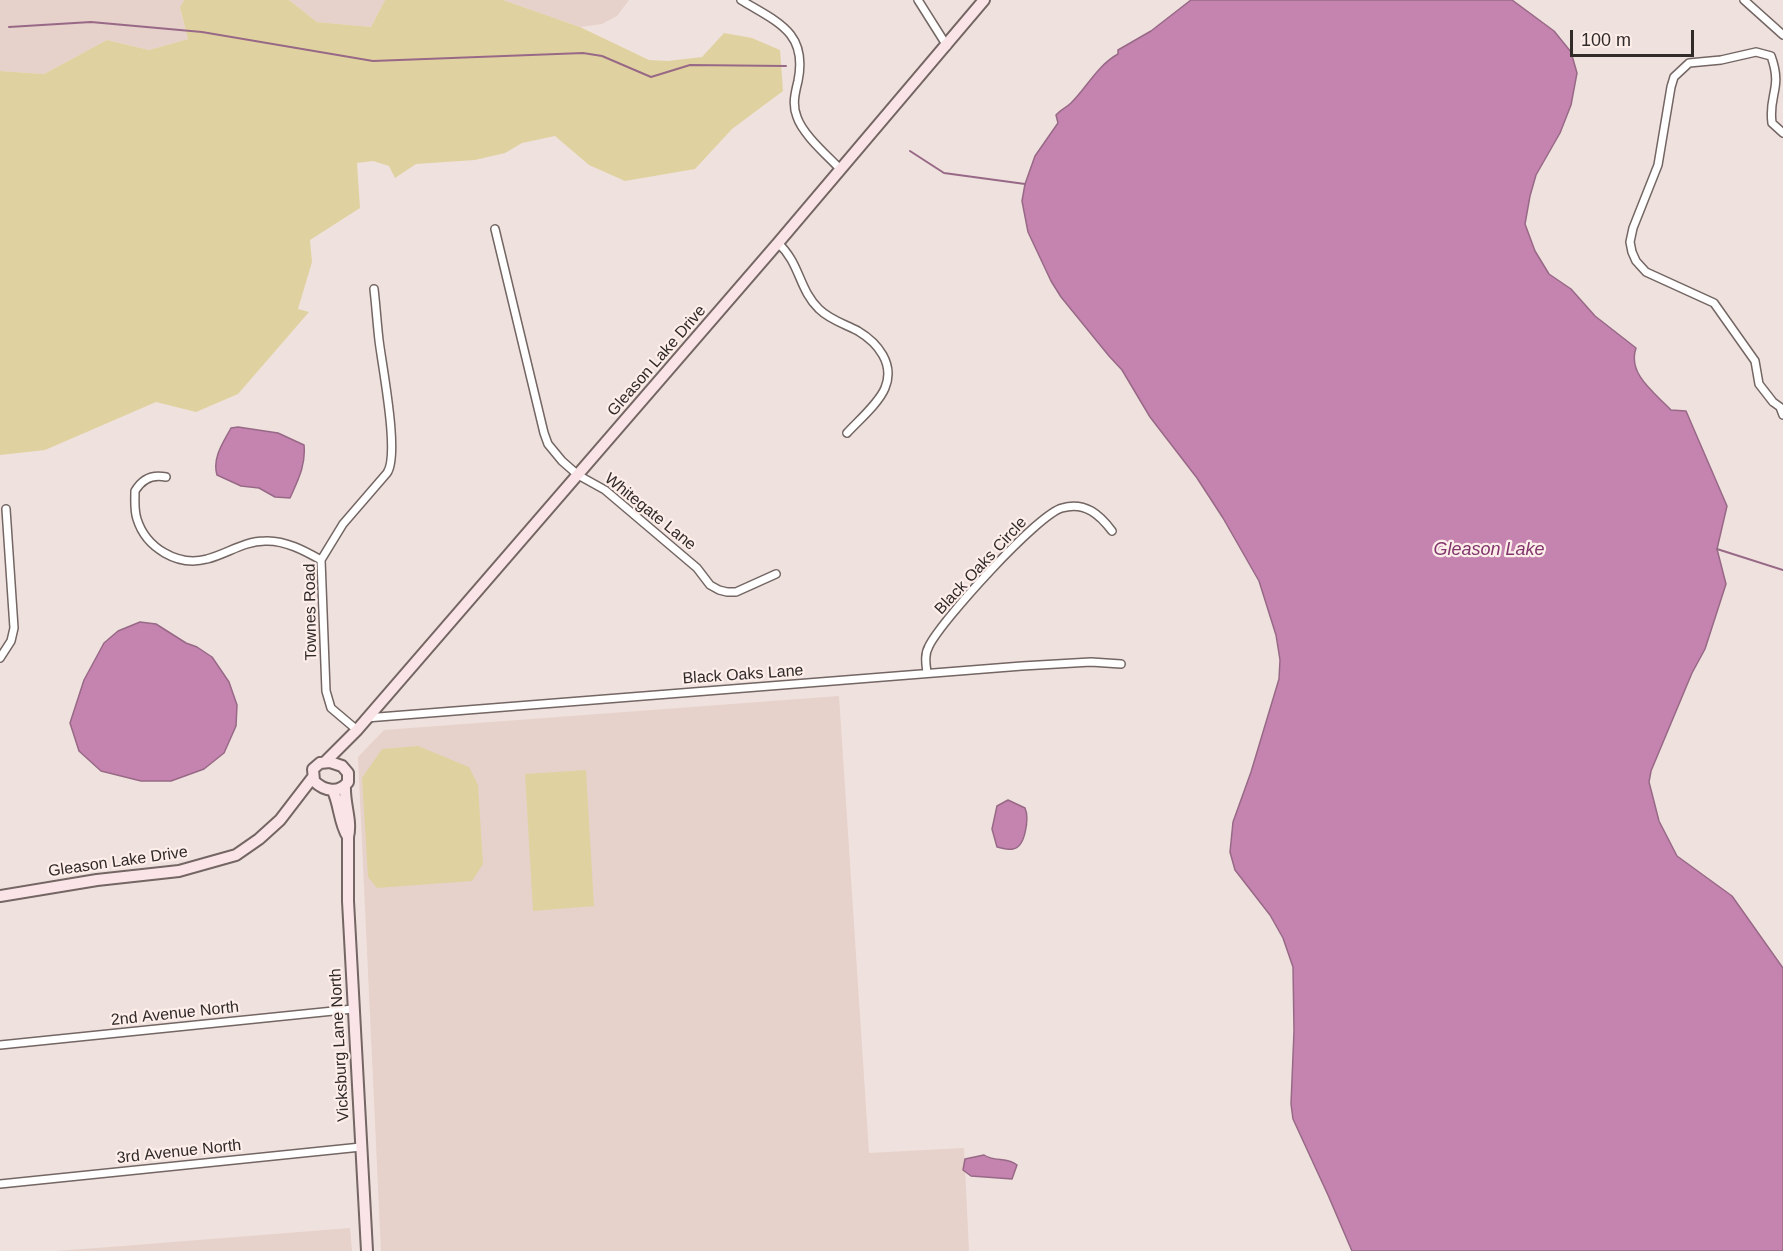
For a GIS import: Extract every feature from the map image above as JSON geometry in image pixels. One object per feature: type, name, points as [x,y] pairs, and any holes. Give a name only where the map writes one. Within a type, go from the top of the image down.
[{"type":"main road","name":"Gleason Lake Drive","points":[[325,762],[353,734],[578,475],[984,0]]},
{"type":"main road","name":"Gleason Lake Drive","points":[[342,766],[353,734]]},
{"type":"main road","points":[[325,762],[342,766],[348,773],[348,782],[345,786],[333,791],[315,781],[313,769],[325,762]]},
{"type":"main road","name":"Gleason Lake Drive","points":[[0,896],[97,880],[162,874],[236,855],[280,820],[292,803],[315,781]]},
{"type":"main road","name":"Vicksburg Lane North","points":[[345,786],[344,800],[351,827],[348,837],[348,901],[367,1251]]},
{"type":"main road","name":"Vicksburg Lane North","points":[[333,791],[338,801],[342,828],[348,837]]},
{"type":"street","points":[[741,0],[787,29],[794,38],[801,60],[795,95],[797,117],[802,127],[841,170]]},
{"type":"street","points":[[918,0],[947,46]]},
{"type":"street","points":[[1744,0],[1783,35]]},
{"type":"street","points":[[1783,133],[1772,123],[1770,112],[1779,87],[1778,69],[1771,56],[1756,52],[1721,60],[1689,63],[1674,77],[1658,165],[1633,228],[1630,242],[1636,261],[1646,272],[1714,303],[1755,361],[1759,384],[1780,404],[1783,415]]},
{"type":"street","name":"Whitegate Lane","points":[[495,229],[544,433],[554,453],[578,475],[604,490],[697,568],[710,585],[718,590],[736,592],[776,574]]},
{"type":"street","points":[[778,243],[791,257],[810,298],[818,308],[829,317],[859,332],[874,343],[883,355],[887,366],[886,387],[882,395],[847,434]]},
{"type":"street","name":"Townes Road","points":[[353,734],[331,708],[326,691],[321,560],[334,536],[387,473],[392,463],[388,396],[379,342],[374,289]]},
{"type":"street","points":[[166,477],[152,476],[144,479],[135,491],[137,519],[143,532],[163,552],[190,561],[204,560],[240,546],[267,540],[293,546],[321,560]]},
{"type":"street","name":"Black Oaks Circle","points":[[927,673],[925,655],[929,645],[950,616],[1011,549],[1048,516],[1062,508],[1080,506],[1102,518],[1113,531]]},
{"type":"street","points":[[0,658],[11,641],[14,628],[6,509]]},
{"type":"street","name":"Black Oaks Lane","points":[[366,718],[927,673],[1091,662],[1121,664]]},
{"type":"street","name":"2nd Avenue North","points":[[0,1045],[353,1009]]},
{"type":"street","name":"3rd Avenue North","points":[[0,1184],[361,1148]]},
{"type":"shaded area","points":[[0,0],[184,0],[180,9],[188,39],[149,50],[107,40],[44,74],[0,71]]},
{"type":"shaded area","points":[[184,0],[289,0],[317,22],[371,27],[385,0],[503,0],[580,27],[649,60],[668,61],[702,57],[724,33],[752,38],[780,50],[783,91],[732,129],[695,169],[625,181],[589,165],[555,136],[522,143],[505,153],[475,160],[416,164],[395,178],[389,166],[373,161],[357,163],[360,208],[310,240],[312,262],[298,309],[309,312],[238,394],[196,412],[156,402],[45,450],[0,455],[0,71],[44,74],[107,40],[149,50],[188,39],[180,8]]},
{"type":"shaded area","points":[[289,0],[385,0],[371,27],[317,22]]},
{"type":"shaded area","points":[[503,0],[629,0],[617,16],[602,24],[580,27]]},
{"type":"shaded area","points":[[839,696],[869,1153],[964,1148],[969,1251],[381,1251],[358,757],[384,730]]},
{"type":"shaded area","points":[[418,746],[469,767],[478,785],[483,864],[472,881],[377,888],[368,877],[362,778],[382,749]]},
{"type":"shaded area","points":[[586,770],[594,906],[533,911],[525,774]]},
{"type":"shaded area","points":[[350,1228],[352,1251],[56,1251],[123,1246]]},
{"type":"water","name":"Gleason Lake","points":[[1191,0],[1512,0],[1554,31],[1571,52],[1577,73],[1571,105],[1560,133],[1536,175],[1525,224],[1535,251],[1549,274],[1571,289],[1595,316],[1636,348],[1635,366],[1639,375],[1671,410],[1686,411],[1727,506],[1717,549],[1726,584],[1705,649],[1692,673],[1651,771],[1649,782],[1659,821],[1677,856],[1732,896],[1783,968],[1783,1251],[1352,1251],[1293,1119],[1291,1104],[1294,1031],[1293,967],[1283,938],[1270,915],[1235,870],[1230,852],[1233,822],[1251,772],[1279,679],[1280,660],[1276,635],[1259,581],[1223,518],[1197,478],[1150,417],[1122,370],[1061,297],[1051,281],[1028,232],[1022,201],[1025,184],[1035,156],[1058,123],[1056,115],[1071,103],[1104,64],[1118,54],[1118,50],[1151,31]]},
{"type":"water","points":[[231,428],[278,433],[304,445],[303,466],[290,498],[275,497],[259,488],[241,486],[217,475],[216,463],[219,451]]},
{"type":"water","points":[[140,622],[156,624],[212,657],[229,682],[237,705],[236,726],[224,753],[204,769],[171,781],[141,781],[101,771],[79,751],[70,723],[84,680],[104,643],[118,631]]},
{"type":"water","points":[[1008,800],[1025,808],[1027,818],[1024,838],[1017,847],[1011,849],[997,847],[992,829],[997,806]]},
{"type":"water","points":[[984,1155],[1017,1165],[1012,1179],[971,1176],[963,1170],[965,1159]]},
{"type":"waterway","points":[[9,27],[91,22],[202,32],[373,61],[583,53],[602,56],[651,77],[690,65],[786,66]]},
{"type":"waterway","points":[[910,151],[944,173],[1025,184]]},
{"type":"waterway","points":[[1717,549],[1783,570]]}]
